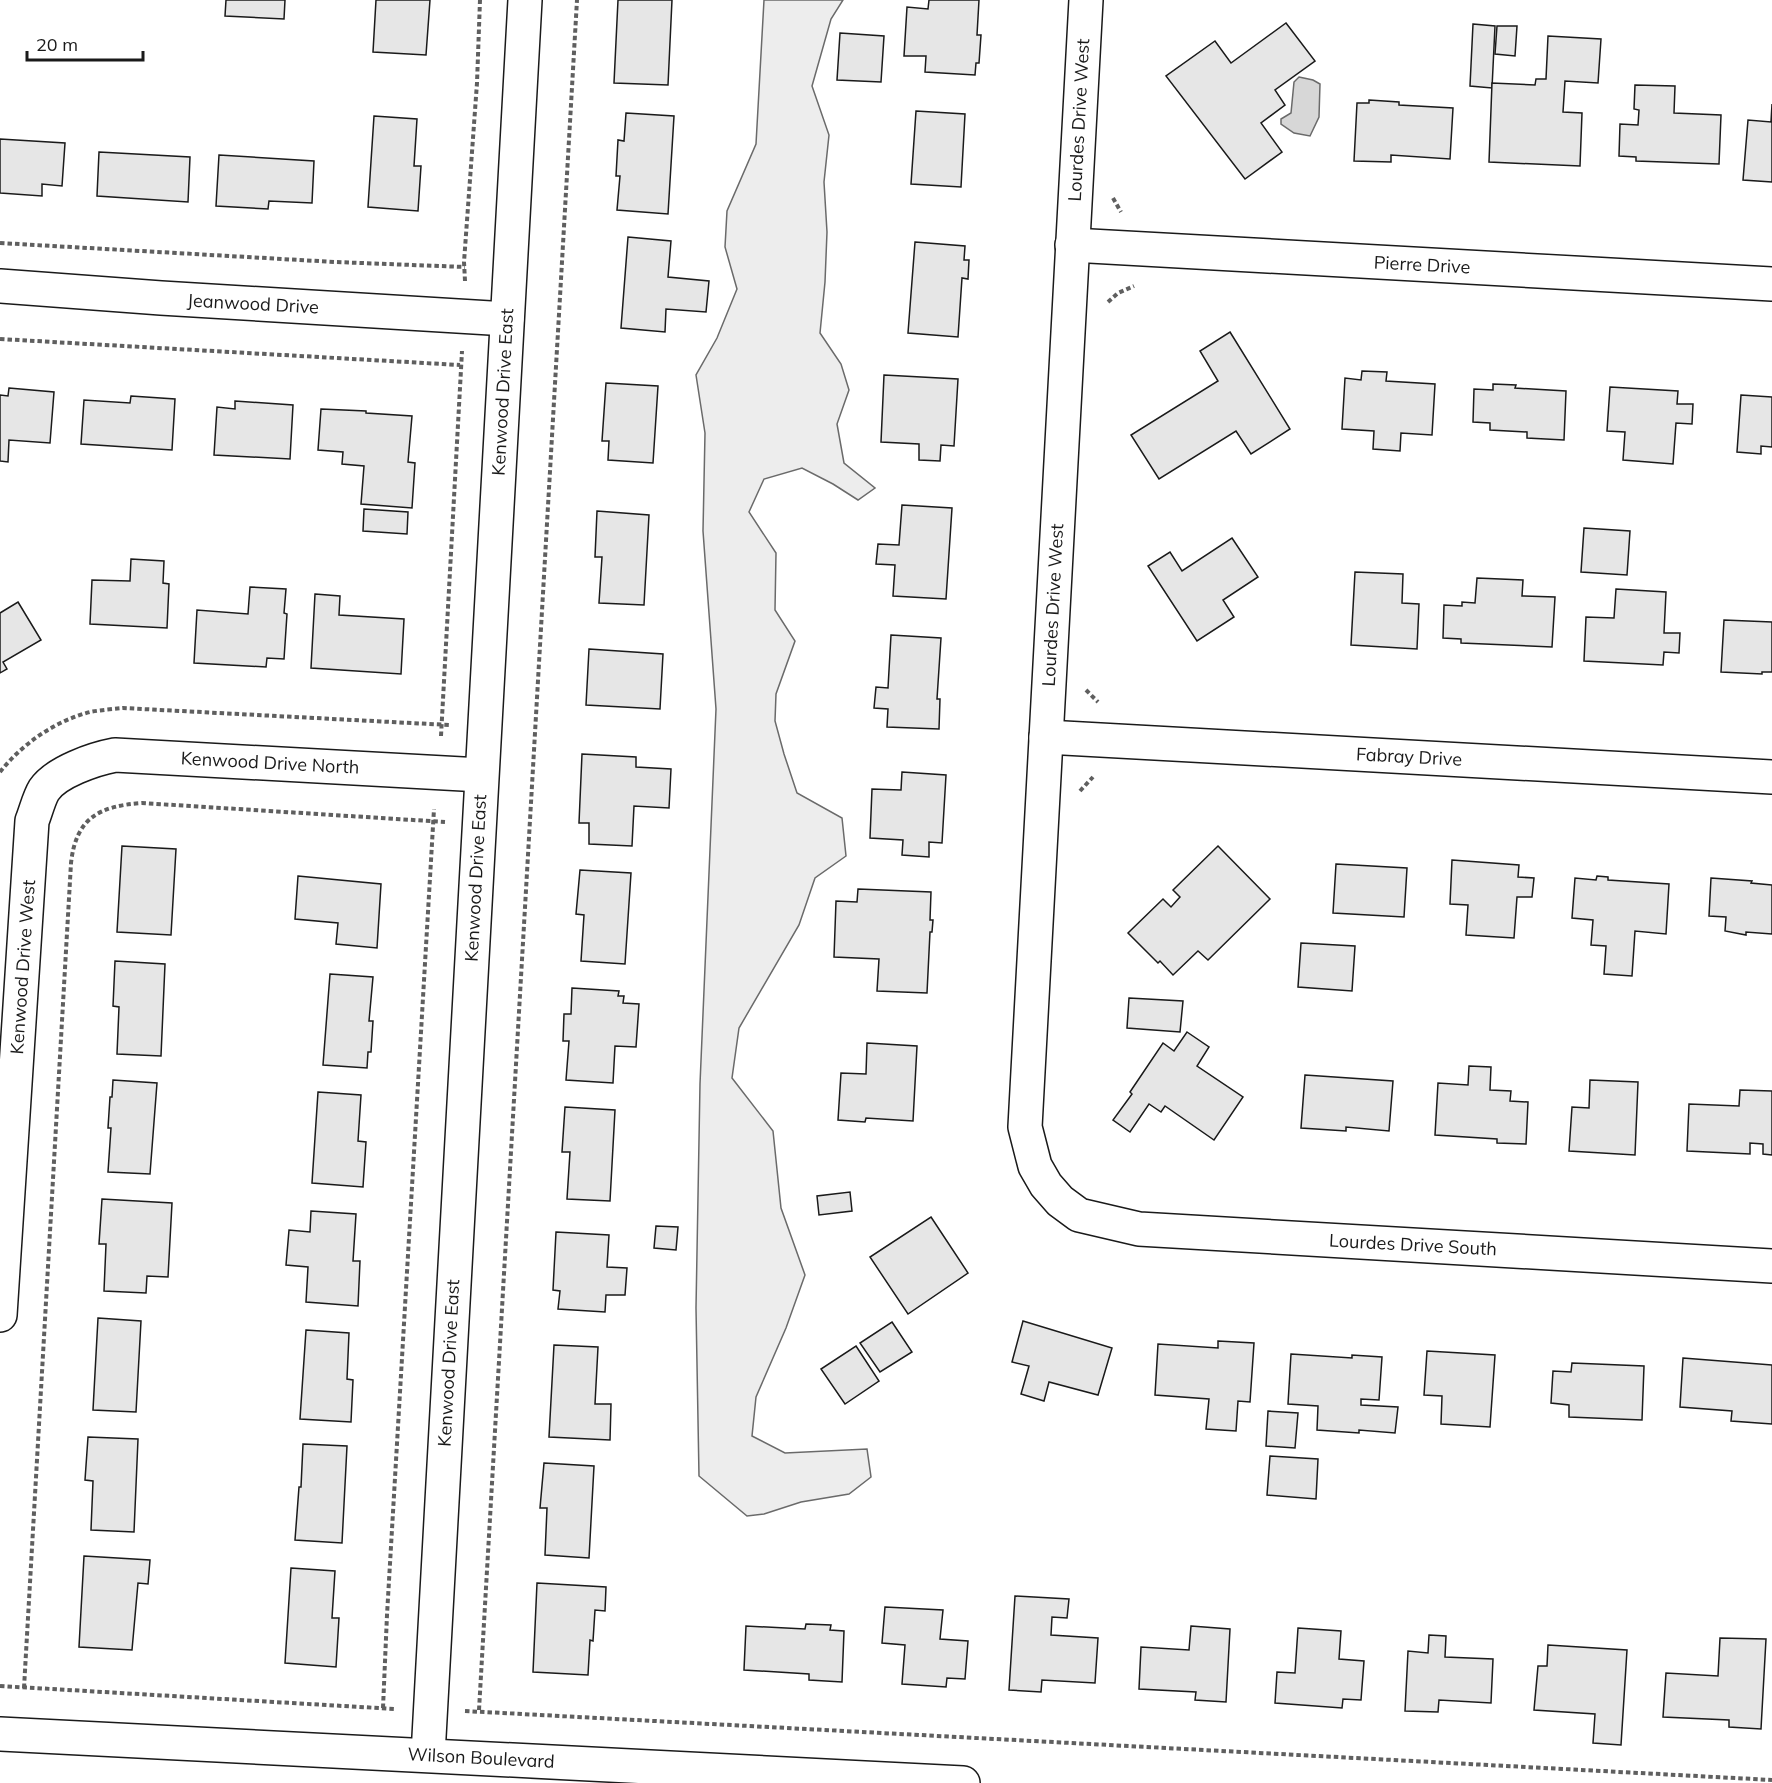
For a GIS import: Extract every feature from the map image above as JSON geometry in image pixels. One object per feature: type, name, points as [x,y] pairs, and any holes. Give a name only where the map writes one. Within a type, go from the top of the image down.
[{"type":"street","name":"Kenwood Drive East","points":[[428,1755],[525,0]]},
{"type":"street","name":"Lourdes Drive West","points":[[1060,1201],[1046,1185],[1035,1166],[1025,1127],[1086,0]]},
{"type":"street","name":"Pierre Drive","points":[[1072,245],[1772,284]]},
{"type":"street","name":"Jeanwood Drive","points":[[0,286],[507,318]]},
{"type":"street","name":"Fabray Drive","points":[[1046,737],[1772,777]]},
{"type":"street","name":"Kenwood Drive North","points":[[63,774],[93,759],[115,755],[481,775]]},
{"type":"street","name":"Kenwood Drive West","points":[[0,1315],[32,821],[45,789],[63,774]]},
{"type":"street","name":"Lourdes Drive South","points":[[1060,1201],[1079,1215],[1139,1229],[1772,1266]]},
{"type":"street","name":"Wilson Boulevard","points":[[0,1734],[963,1783]]},
{"type":"path","points":[[383,1708],[466,286],[465,267],[480,0]]},
{"type":"path","points":[[479,1710],[577,0]]},
{"type":"path","points":[[1111,195],[1124,214]]},
{"type":"path","points":[[0,243],[465,267]]},
{"type":"path","points":[[1102,311],[1108,301],[1118,293],[1139,285]]},
{"type":"path","points":[[0,339],[461,365]]},
{"type":"path","points":[[1083,685],[1101,705]]},
{"type":"path","points":[[0,772],[25,745],[63,722],[90,712],[123,708],[484,727]]},
{"type":"path","points":[[1077,799],[1080,792],[1095,776],[1102,773]]},
{"type":"path","points":[[24,1688],[71,863],[73,845],[79,831],[102,810],[121,804],[142,803],[478,824]]},
{"type":"path","points":[[0,1686],[1772,1780]]},
{"type":"shaded area","points":[[764,0],[843,0],[831,19],[812,86],[829,135],[824,182],[827,232],[820,333],[841,364],[849,390],[837,424],[844,463],[875,488],[858,500],[802,468],[764,479],[749,512],[776,553],[775,610],[795,641],[776,694],[775,721],[784,754],[797,793],[842,818],[846,856],[815,878],[799,925],[739,1028],[732,1078],[773,1131],[781,1208],[805,1275],[786,1328],[756,1397],[752,1436],[785,1453],[867,1449],[871,1477],[849,1494],[801,1502],[764,1514],[747,1516],[699,1476],[696,1308],[700,1084],[716,709],[703,531],[705,433],[696,375],[717,338],[737,289],[725,247],[727,211],[756,144]]},
{"type":"shaded area","points":[[1299,77],[1320,84],[1319,117],[1310,136],[1294,133],[1281,124],[1281,119],[1291,113],[1294,82]]},
{"type":"building","points":[[226,0],[285,0],[284,19],[225,16]]},
{"type":"building","points":[[376,0],[430,0],[426,55],[373,52]]},
{"type":"building","points":[[618,0],[672,0],[668,85],[614,83]]},
{"type":"building","points":[[929,0],[979,0],[977,35],[981,35],[979,63],[976,63],[975,75],[925,72],[926,56],[904,56],[907,7],[928,9]]},
{"type":"building","points":[[1286,23],[1315,61],[1275,90],[1285,105],[1261,123],[1282,152],[1245,179],[1166,76],[1215,41],[1231,63]]},
{"type":"building","points":[[1473,24],[1495,26],[1492,88],[1470,86]]},
{"type":"building","points":[[1497,26],[1517,26],[1515,56],[1495,54]]},
{"type":"building","points":[[840,33],[884,36],[881,82],[837,80]]},
{"type":"building","points":[[1548,36],[1601,39],[1598,83],[1565,81],[1563,112],[1582,113],[1580,166],[1489,162],[1492,83],[1535,85],[1536,79],[1546,79]]},
{"type":"building","points":[[1635,85],[1675,86],[1674,113],[1721,115],[1719,164],[1636,161],[1636,157],[1619,156],[1620,124],[1638,125],[1639,110],[1634,109]]},
{"type":"building","points":[[1369,100],[1399,102],[1399,105],[1453,108],[1450,159],[1391,155],[1391,162],[1354,161],[1357,103],[1369,103]]},
{"type":"building","points":[[1772,104],[1772,182],[1743,180],[1748,120],[1771,122]]},
{"type":"building","points":[[916,111],[965,114],[961,187],[911,184]]},
{"type":"building","points":[[626,113],[674,116],[668,214],[617,210],[620,176],[616,176],[618,140],[624,141]]},
{"type":"building","points":[[374,116],[417,119],[414,166],[421,166],[418,211],[368,207]]},
{"type":"building","points":[[0,139],[65,143],[62,186],[42,184],[42,196],[0,193]]},
{"type":"building","points":[[99,152],[190,157],[188,202],[97,196]]},
{"type":"building","points":[[219,155],[314,161],[312,203],[269,201],[268,209],[216,206]]},
{"type":"building","points":[[628,237],[671,241],[668,277],[709,281],[706,312],[666,309],[665,332],[621,328]]},
{"type":"building","points":[[915,242],[965,246],[964,260],[969,260],[968,279],[962,278],[958,337],[908,333]]},
{"type":"building","points":[[1230,332],[1290,429],[1251,454],[1236,431],[1159,479],[1131,435],[1218,381],[1200,351]]},
{"type":"building","points":[[1362,371],[1387,372],[1386,381],[1435,384],[1432,435],[1401,433],[1400,451],[1373,449],[1374,431],[1342,429],[1345,378],[1361,380]]},
{"type":"building","points":[[884,375],[958,379],[954,446],[941,445],[940,461],[919,460],[919,444],[881,442]]},
{"type":"building","points":[[606,383],[658,386],[653,463],[608,460],[609,441],[602,441]]},
{"type":"building","points":[[1493,384],[1516,385],[1515,388],[1566,391],[1564,440],[1527,438],[1527,432],[1490,430],[1490,423],[1473,422],[1474,389],[1493,390]]},
{"type":"building","points":[[1610,387],[1678,391],[1677,404],[1693,404],[1692,424],[1676,423],[1673,464],[1623,460],[1625,432],[1607,431]]},
{"type":"building","points":[[9,388],[54,392],[50,443],[9,440],[8,462],[0,461],[0,395],[8,396]]},
{"type":"building","points":[[1741,395],[1772,397],[1772,447],[1761,446],[1761,454],[1737,452]]},
{"type":"building","points":[[131,396],[175,399],[172,450],[81,444],[84,400],[130,403]]},
{"type":"building","points":[[235,401],[293,405],[290,459],[214,455],[217,407],[235,409]]},
{"type":"building","points":[[321,409],[412,416],[408,462],[415,463],[412,508],[361,504],[364,466],[342,464],[343,452],[318,450]]},
{"type":"building","points":[[902,505],[952,508],[946,599],[893,596],[895,565],[876,564],[878,544],[899,545]]},
{"type":"building","points":[[364,509],[408,512],[407,534],[363,531]]},
{"type":"building","points":[[597,511],[649,515],[644,605],[599,603],[602,557],[595,557]]},
{"type":"building","points":[[1584,528],[1630,531],[1627,575],[1581,572]]},
{"type":"building","points":[[1232,538],[1258,577],[1223,600],[1234,617],[1197,641],[1148,566],[1170,552],[1182,571]]},
{"type":"building","points":[[131,559],[164,561],[163,583],[169,584],[167,628],[90,624],[92,580],[130,581]]},
{"type":"building","points":[[1355,572],[1403,574],[1402,603],[1419,604],[1417,649],[1351,645]]},
{"type":"building","points":[[1477,578],[1523,580],[1522,596],[1555,597],[1552,647],[1461,643],[1461,639],[1443,638],[1444,605],[1462,606],[1462,602],[1475,603]]},
{"type":"building","points":[[250,587],[286,589],[284,659],[267,658],[266,667],[194,663],[197,610],[248,614]]},
{"type":"building","points":[[1616,589],[1666,592],[1664,633],[1680,633],[1679,653],[1664,652],[1663,665],[1584,661],[1586,617],[1614,618]]},
{"type":"building","points":[[315,594],[340,596],[339,615],[404,619],[401,674],[311,668]]},
{"type":"building","points":[[18,602],[41,640],[3,662],[7,669],[0,673],[0,613]]},
{"type":"building","points":[[1724,620],[1772,622],[1772,672],[1762,672],[1762,674],[1721,672]]},
{"type":"building","points":[[891,635],[941,638],[937,699],[940,699],[939,729],[887,727],[888,709],[874,708],[876,687],[888,688]]},
{"type":"building","points":[[589,649],[663,654],[660,709],[586,705]]},
{"type":"building","points":[[582,754],[636,757],[636,767],[671,769],[669,808],[634,806],[632,846],[589,844],[589,823],[579,823]]},
{"type":"building","points":[[902,772],[946,775],[942,843],[929,842],[929,857],[902,855],[903,840],[870,838],[872,789],[901,790]]},
{"type":"building","points":[[122,846],[176,849],[171,935],[117,932]]},
{"type":"building","points":[[1218,846],[1270,899],[1208,960],[1198,951],[1173,975],[1128,933],[1163,899],[1171,907],[1180,897],[1173,890]]},
{"type":"building","points":[[1452,860],[1519,865],[1518,877],[1534,878],[1532,897],[1517,897],[1514,938],[1466,935],[1468,905],[1450,904]]},
{"type":"building","points":[[1336,864],[1407,868],[1404,917],[1333,913]]},
{"type":"building","points":[[580,870],[631,873],[625,964],[581,961],[584,915],[576,914]]},
{"type":"building","points":[[298,876],[381,884],[377,948],[336,944],[338,923],[295,919]]},
{"type":"building","points":[[1597,876],[1608,877],[1608,880],[1669,884],[1666,934],[1635,931],[1632,976],[1604,974],[1606,946],[1591,945],[1593,920],[1572,918],[1575,878],[1596,880]]},
{"type":"building","points":[[1711,878],[1772,885],[1772,934],[1746,932],[1746,935],[1725,931],[1726,917],[1709,916]]},
{"type":"building","points":[[858,889],[931,892],[930,920],[933,920],[932,932],[930,932],[927,993],[877,991],[879,959],[834,957],[836,901],[857,902]]},
{"type":"building","points":[[1301,943],[1355,946],[1352,991],[1298,987]]},
{"type":"building","points":[[115,961],[165,964],[161,1056],[117,1054],[119,1007],[113,1006]]},
{"type":"building","points":[[330,974],[373,977],[369,1021],[373,1021],[371,1052],[368,1052],[367,1068],[323,1065]]},
{"type":"building","points":[[572,988],[619,991],[618,996],[624,996],[623,1003],[639,1004],[636,1047],[615,1046],[613,1083],[566,1080],[569,1041],[563,1041],[564,1014],[571,1014]]},
{"type":"building","points":[[1129,998],[1183,1001],[1180,1032],[1127,1028]]},
{"type":"building","points":[[1187,1032],[1209,1047],[1197,1066],[1243,1097],[1214,1140],[1165,1106],[1161,1112],[1149,1104],[1130,1132],[1113,1120],[1163,1043],[1174,1051]]},
{"type":"building","points":[[867,1043],[917,1046],[913,1121],[866,1118],[865,1122],[838,1120],[841,1073],[866,1074]]},
{"type":"building","points":[[1469,1066],[1491,1067],[1490,1090],[1511,1091],[1510,1101],[1528,1102],[1526,1144],[1497,1143],[1497,1139],[1435,1135],[1438,1083],[1468,1085]]},
{"type":"building","points":[[1305,1075],[1393,1081],[1389,1131],[1346,1127],[1346,1131],[1301,1128]]},
{"type":"building","points":[[113,1080],[157,1083],[150,1174],[108,1172],[111,1128],[108,1128]]},
{"type":"building","points":[[1590,1080],[1638,1082],[1635,1155],[1569,1151],[1572,1107],[1589,1108]]},
{"type":"building","points":[[1740,1090],[1772,1091],[1772,1155],[1763,1154],[1763,1144],[1750,1143],[1750,1154],[1687,1151],[1689,1104],[1739,1106]]},
{"type":"building","points":[[318,1092],[361,1095],[358,1141],[366,1142],[363,1187],[312,1183]]},
{"type":"building","points":[[565,1107],[615,1110],[610,1201],[567,1199],[570,1152],[562,1152]]},
{"type":"building","points":[[850,1192],[852,1211],[819,1215],[817,1196]]},
{"type":"building","points":[[102,1199],[172,1203],[168,1277],[147,1276],[146,1293],[104,1291],[106,1244],[99,1244]]},
{"type":"building","points":[[311,1211],[356,1214],[353,1261],[360,1261],[358,1306],[306,1302],[308,1267],[286,1265],[289,1230],[310,1232]]},
{"type":"building","points":[[931,1217],[968,1273],[908,1314],[870,1257]]},
{"type":"building","points":[[656,1226],[678,1227],[676,1250],[654,1248]]},
{"type":"building","points":[[556,1232],[609,1235],[607,1267],[627,1268],[625,1295],[606,1295],[605,1312],[558,1309],[560,1291],[553,1290]]},
{"type":"building","points":[[98,1318],[141,1321],[136,1412],[93,1410]]},
{"type":"building","points":[[1023,1321],[1112,1348],[1098,1395],[1049,1382],[1044,1401],[1021,1394],[1029,1366],[1012,1362]]},
{"type":"building","points":[[892,1322],[912,1352],[880,1372],[860,1343]]},
{"type":"building","points":[[306,1330],[349,1333],[347,1379],[353,1380],[351,1422],[300,1419]]},
{"type":"building","points":[[1218,1341],[1254,1343],[1250,1402],[1238,1401],[1236,1431],[1206,1429],[1209,1399],[1155,1395],[1158,1344],[1218,1348]]},
{"type":"building","points":[[554,1345],[598,1347],[595,1404],[611,1404],[610,1440],[549,1437]]},
{"type":"building","points":[[856,1346],[879,1381],[845,1404],[821,1369]]},
{"type":"building","points":[[1427,1351],[1495,1355],[1490,1427],[1441,1424],[1442,1396],[1424,1395]]},
{"type":"building","points":[[1291,1354],[1352,1358],[1352,1355],[1382,1357],[1379,1400],[1361,1399],[1361,1405],[1398,1407],[1395,1433],[1317,1430],[1318,1406],[1288,1404]]},
{"type":"building","points":[[1683,1358],[1772,1365],[1772,1424],[1731,1421],[1732,1411],[1680,1407]]},
{"type":"building","points":[[1572,1363],[1644,1366],[1642,1420],[1569,1417],[1569,1405],[1551,1403],[1553,1371],[1571,1372]]},
{"type":"building","points":[[1268,1411],[1298,1413],[1295,1448],[1266,1446]]},
{"type":"building","points":[[88,1437],[138,1439],[134,1532],[91,1530],[93,1481],[85,1480]]},
{"type":"building","points":[[303,1444],[347,1446],[342,1543],[295,1540]]},
{"type":"building","points":[[1270,1456],[1318,1459],[1316,1499],[1267,1495]]},
{"type":"building","points":[[544,1463],[594,1466],[589,1558],[545,1555],[547,1508],[540,1508]]},
{"type":"building","points":[[84,1556],[150,1560],[148,1584],[138,1583],[132,1650],[79,1647]]},
{"type":"building","points":[[291,1568],[335,1571],[332,1618],[339,1618],[336,1667],[285,1663]]},
{"type":"building","points":[[537,1583],[606,1587],[605,1611],[595,1610],[588,1675],[533,1672]]},
{"type":"building","points":[[1015,1596],[1069,1599],[1067,1618],[1052,1617],[1051,1635],[1098,1638],[1095,1683],[1042,1680],[1041,1692],[1009,1690]]},
{"type":"building","points":[[885,1607],[943,1610],[940,1639],[968,1641],[965,1679],[947,1678],[946,1687],[902,1684],[905,1645],[882,1643]]},
{"type":"building","points":[[806,1624],[831,1625],[830,1630],[844,1631],[842,1682],[809,1680],[809,1674],[744,1670],[746,1626],[805,1629]]},
{"type":"building","points":[[1191,1626],[1230,1629],[1226,1702],[1195,1700],[1196,1692],[1139,1689],[1141,1647],[1189,1650]]},
{"type":"building","points":[[1298,1628],[1341,1631],[1339,1659],[1364,1661],[1361,1700],[1343,1699],[1342,1708],[1275,1703],[1277,1672],[1295,1673]]},
{"type":"building","points":[[1429,1635],[1446,1636],[1445,1657],[1493,1659],[1491,1703],[1439,1700],[1438,1712],[1405,1711],[1408,1651],[1428,1653]]},
{"type":"building","points":[[1720,1638],[1766,1639],[1761,1729],[1729,1727],[1729,1720],[1663,1717],[1666,1673],[1718,1676]]},
{"type":"building","points":[[1548,1645],[1627,1650],[1621,1745],[1593,1743],[1595,1714],[1534,1710],[1538,1666],[1547,1666]]}]
